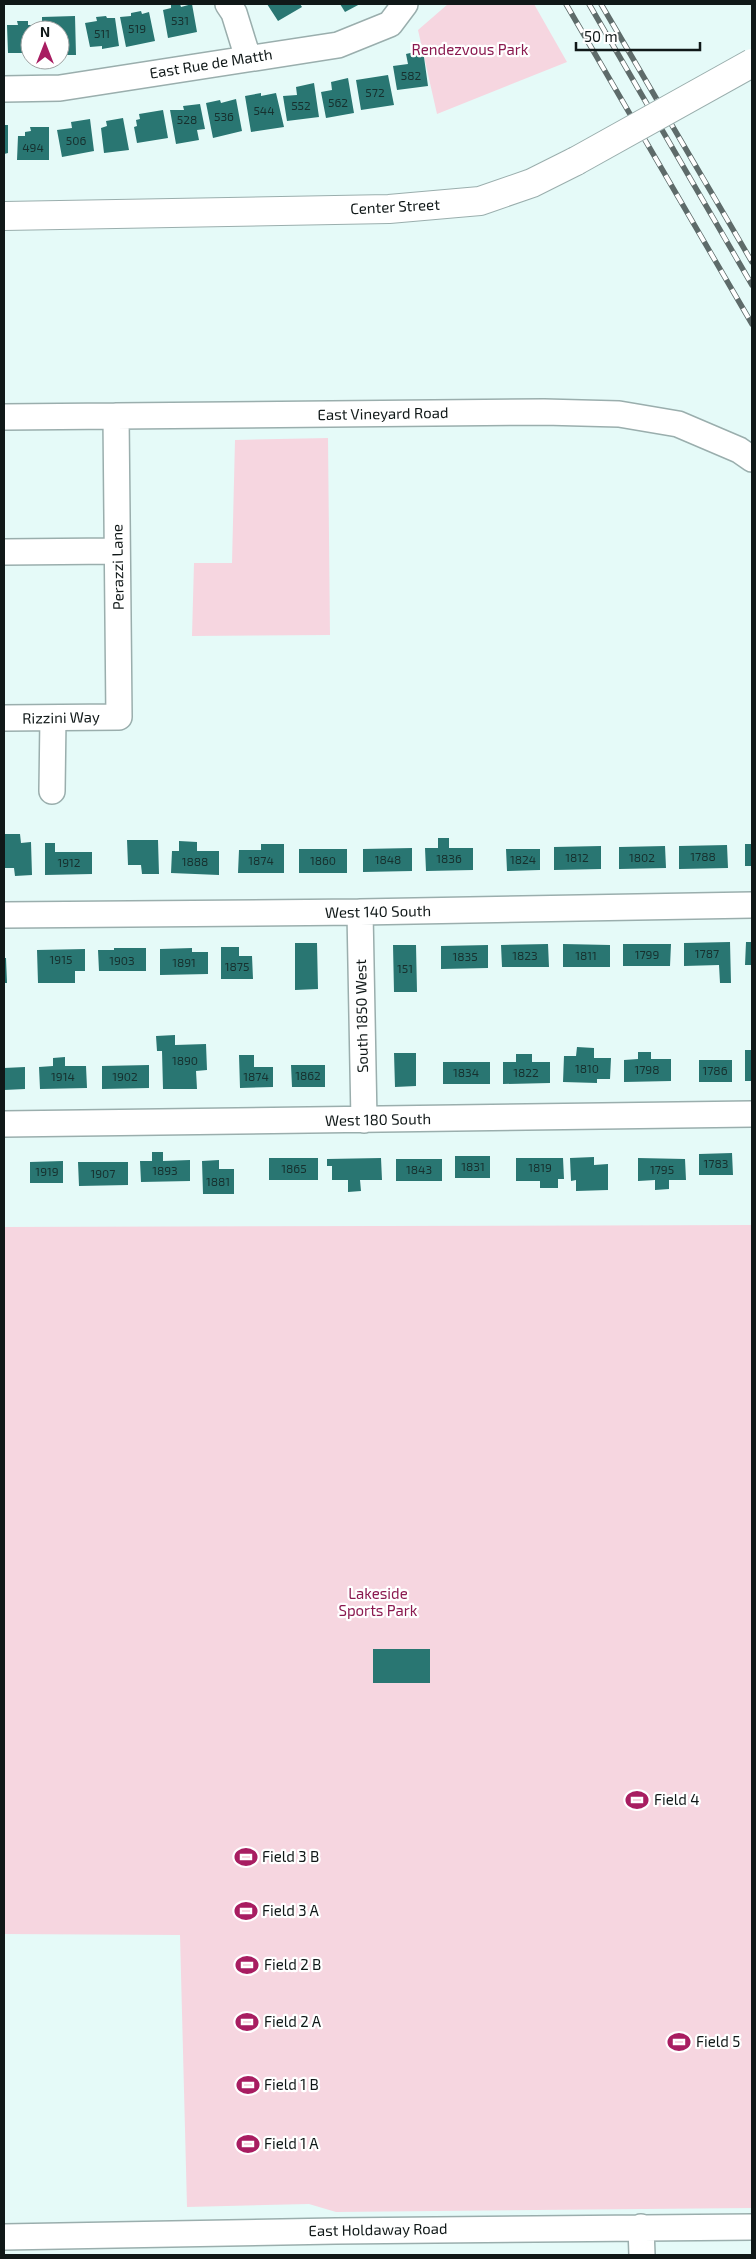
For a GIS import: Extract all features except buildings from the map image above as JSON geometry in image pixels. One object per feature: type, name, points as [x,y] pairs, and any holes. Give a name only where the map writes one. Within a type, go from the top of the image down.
[{"type":"main road","name":"Center Street","points":[[4,216],[389,209],[480,202],[532,183],[576,161],[752,63]]},
{"type":"street","points":[[228,4],[234,13],[248,58]]},
{"type":"street","name":"East Rue de Matth","points":[[4,89],[60,88],[338,45],[390,24],[405,5]]},
{"type":"street","name":"East Vineyard Road","points":[[4,417],[544,412],[619,414],[678,424],[739,450],[752,460]]},
{"type":"street","name":"Perazzi Lane","points":[[116,416],[119,717]]},
{"type":"street","points":[[4,552],[117,551]]},
{"type":"street","name":"Rizzini Way","points":[[4,718],[119,717]]},
{"type":"street","points":[[52,791],[53,718]]},
{"type":"street","name":"West 140 South","points":[[4,915],[360,912],[752,905]]},
{"type":"street","name":"South 1850 West","points":[[360,912],[364,1120]]},
{"type":"street","name":"West 180 South","points":[[4,1124],[752,1114]]},
{"type":"street","points":[[641,2227],[642,2255]]},
{"type":"street","name":"East Holdaway Road","points":[[4,2237],[77,2246],[641,2227],[752,2227]]},
{"type":"green space","name":"Rendezvous Park","points":[[448,4],[534,4],[567,62],[437,114],[418,30]]},
{"type":"green space","points":[[328,438],[330,635],[192,636],[194,563],[232,563],[235,440]]},
{"type":"green space","name":"Lakeside Sports Park","points":[[752,1225],[752,2208],[336,2212],[309,2204],[187,2207],[180,1935],[4,1934],[4,1227]]},
{"type":"railway","points":[[566,4],[752,324]]},
{"type":"railway","points":[[589,4],[752,285]]},
{"type":"railway","points":[[601,4],[752,262]]},
{"type":"place","name":"Field 4","points":[[637,1800]]},
{"type":"place","name":"Field 3 B","points":[[246,1857]]},
{"type":"place","name":"Field 3 A","points":[[246,1911]]},
{"type":"place","name":"Field 2 B","points":[[247,1965]]},
{"type":"place","name":"Field 2 A","points":[[247,2022]]},
{"type":"place","name":"Field 5","points":[[679,2042]]},
{"type":"place","name":"Field 1 B","points":[[248,2085]]},
{"type":"place","name":"Field 1 A","points":[[248,2144]]}]
